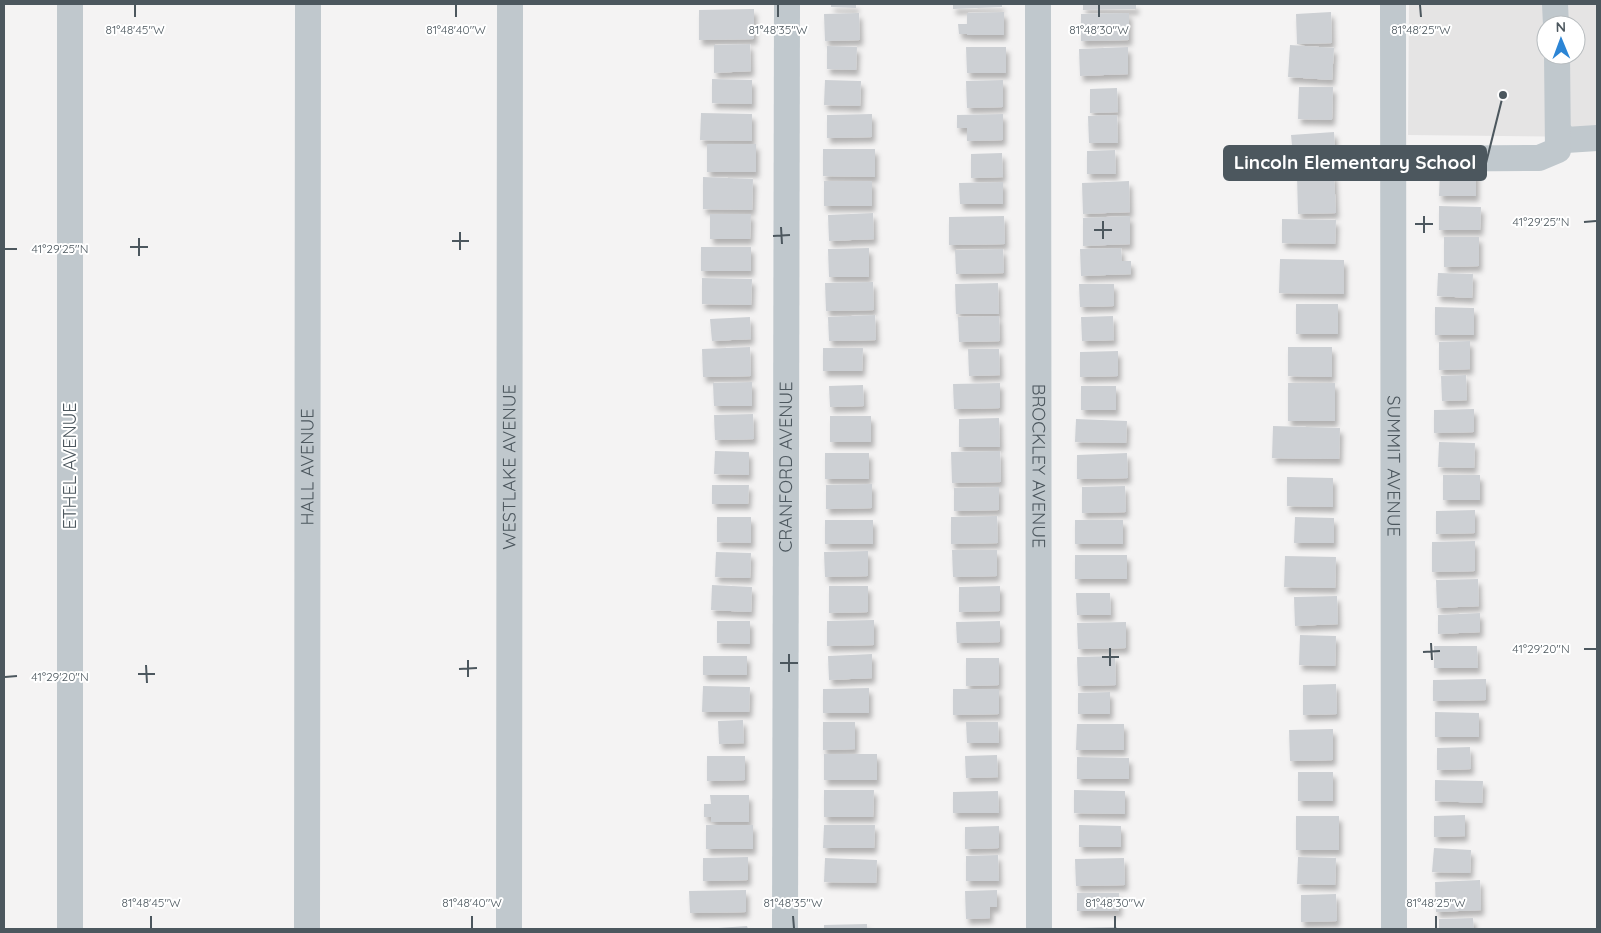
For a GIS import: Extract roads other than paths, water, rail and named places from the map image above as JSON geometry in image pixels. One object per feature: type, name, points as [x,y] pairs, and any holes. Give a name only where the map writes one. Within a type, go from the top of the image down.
[{"type":"street","name":"ETHEL AVENUE","points":[[70,4],[70,929]]},
{"type":"street","name":"HALL AVENUE","points":[[307,929],[308,4]]},
{"type":"street","name":"WESTLAKE AVENUE","points":[[509,929],[510,4]]},
{"type":"street","name":"CRANFORD AVENUE","points":[[785,929],[787,4]]},
{"type":"street","name":"BROCKLEY AVENUE","points":[[1038,4],[1039,929]]},
{"type":"street","name":"SUMMIT AVENUE","points":[[1393,4],[1394,929]]},
{"type":"street","points":[[1393,159],[1539,158],[1558,150],[1557,65]]},
{"type":"street","points":[[1558,131],[1566,140],[1597,138]]},
{"type":"place","name":"Lincoln Elementary School","points":[[1503,95]]}]
